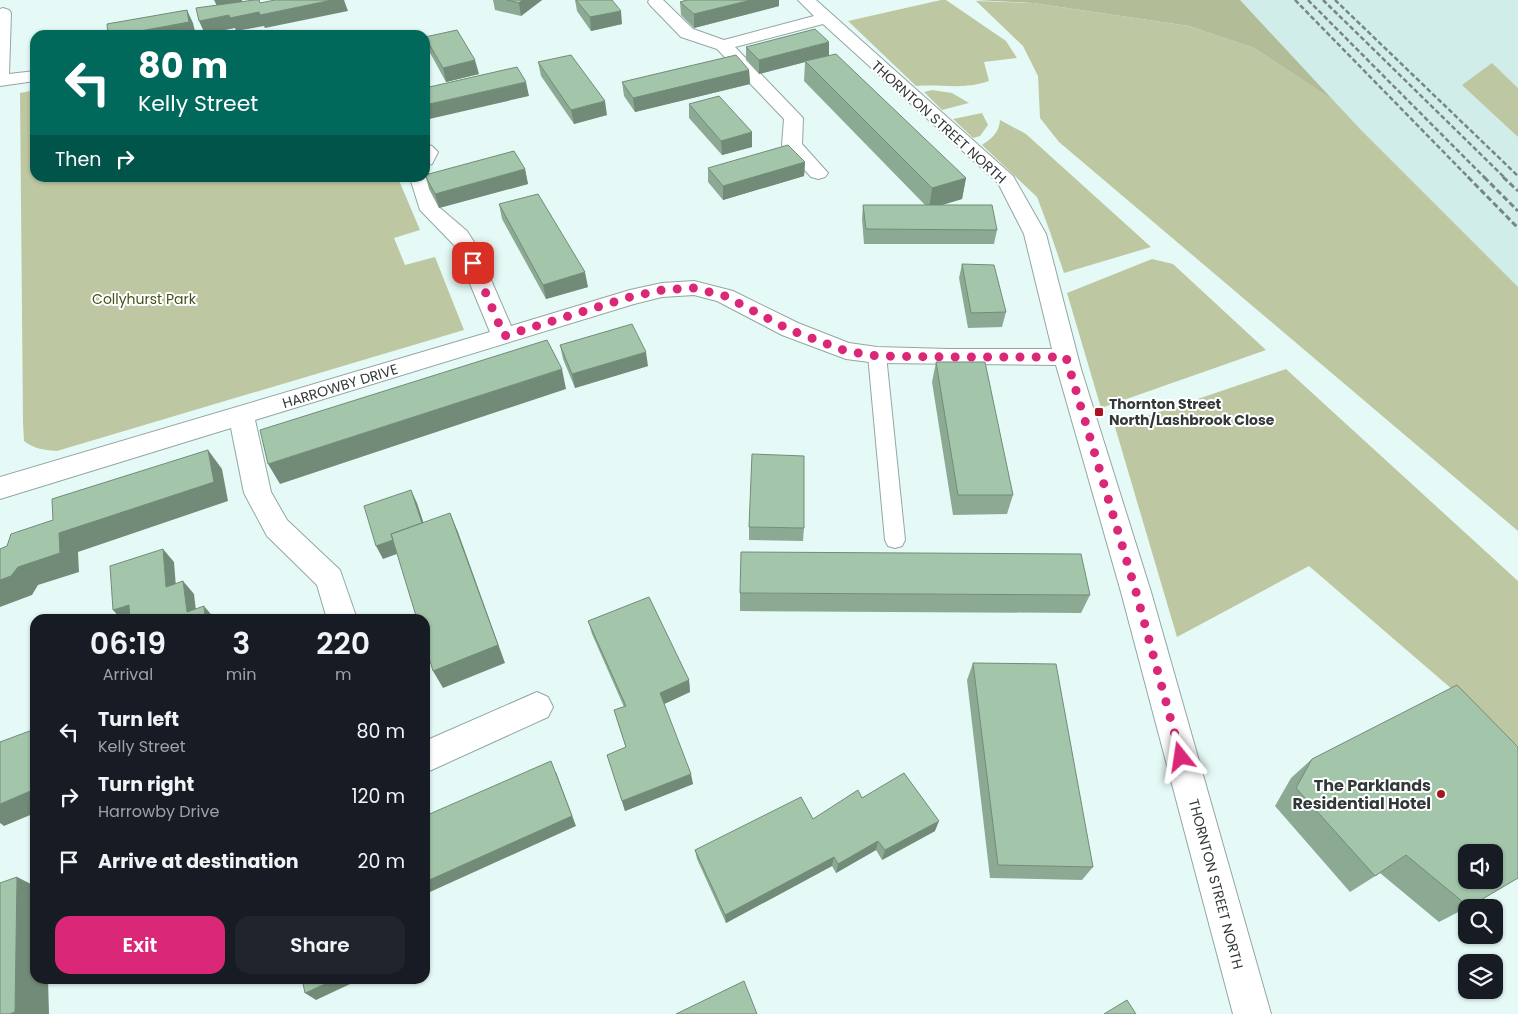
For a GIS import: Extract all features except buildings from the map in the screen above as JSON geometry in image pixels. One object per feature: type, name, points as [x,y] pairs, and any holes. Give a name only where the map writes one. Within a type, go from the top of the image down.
[{"type":"street","name":"THORNTON STREET NORTH","points":[[806,0],[1006,180],[1035,234],[1066,357],[1136,592],[1252,1014]]},
{"type":"street","points":[[656,2],[687,33],[723,45],[794,118],[792,145],[818,173]]},
{"type":"street","points":[[0,14],[3,13],[0,81],[30,77]]},
{"type":"street","points":[[723,45],[825,18]]},
{"type":"street","points":[[421,182],[430,210],[460,236],[465,245],[504,336]]},
{"type":"street","name":"HARROWBY DRIVE","points":[[0,488],[630,297],[662,290],[694,288],[725,296],[790,330],[846,351],[877,356],[1066,357]]},
{"type":"street","points":[[241,415],[258,493],[276,528],[330,579],[340,614]]},
{"type":"street","points":[[430,755],[537,707]]},
{"type":"lane","points":[[877,356],[895,540]]},
{"type":"shaded area","points":[[1230,0],[1518,0],[1518,88],[1492,63],[1518,122],[1518,327]]},
{"type":"green space","points":[[946,0],[1006,41],[1017,58],[984,62],[989,81],[980,84],[916,86],[848,21]]},
{"type":"green space","points":[[975,0],[1240,0],[1333,100],[1254,48],[1189,26],[1033,3]]},
{"type":"green space","points":[[976,1],[1033,3],[1189,26],[1254,48],[1333,100],[1518,287],[1518,531],[1059,142],[1040,118],[1038,76],[1023,46]]},
{"type":"green space","points":[[1492,63],[1518,88],[1518,137],[1462,85]]},
{"type":"green space","points":[[932,90],[952,93],[969,103],[942,110],[924,92]]},
{"type":"green space","name":"Collyhurst Park","points":[[30,91],[30,182],[400,182],[420,230],[394,238],[405,265],[435,257],[464,330],[57,451],[40,449],[28,444],[24,441],[23,423],[20,93]]},
{"type":"green space","points":[[982,113],[988,125],[980,136],[973,138],[953,119]]},
{"type":"green space","points":[[1000,120],[1026,134],[1151,247],[1064,273],[1037,197],[982,145],[994,135]]},
{"type":"green space","points":[[1152,259],[1173,264],[1266,350],[1101,408],[1067,293]]},
{"type":"green space","points":[[1286,369],[1518,581],[1518,746],[1309,566],[1177,637],[1115,427]]},
{"type":"railway","points":[[1295,0],[1469,178]]},
{"type":"railway","points":[[1308,0],[1485,178]]},
{"type":"railway","points":[[1323,0],[1505,178]]},
{"type":"railway","points":[[1335,0],[1518,176]]},
{"type":"railway","points":[[1468,177],[1518,228]]},
{"type":"railway","points":[[1503,177],[1518,191]]},
{"type":"railway","points":[[1485,178],[1518,211]]},
{"type":"place","name":"Thornton Street North/Lashbrook Close","points":[[1099,412]]},
{"type":"place","name":"The Parklands Residential Hotel","points":[[1441,794]]},
{"type":"route","points":[[473,263],[504,336],[630,297],[662,290],[694,288],[725,296],[790,330],[846,351],[877,356],[1066,357],[1136,592],[1181,757]]}]
